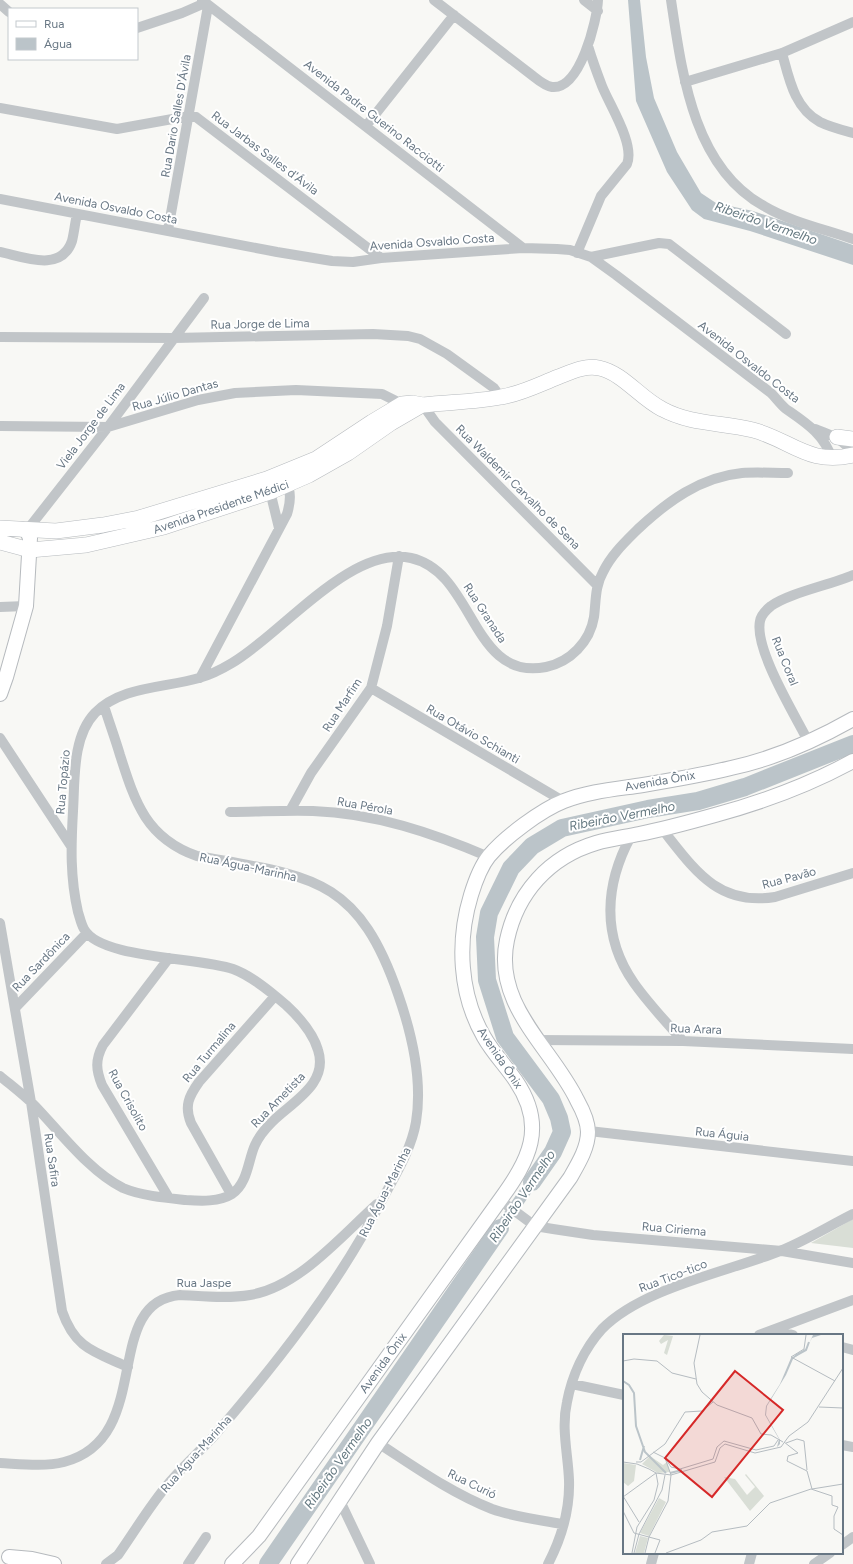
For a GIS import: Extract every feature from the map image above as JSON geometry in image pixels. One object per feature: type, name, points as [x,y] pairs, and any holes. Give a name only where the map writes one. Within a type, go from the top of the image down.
[{"type":"main road","name":"Avenida Presidente Médici","points":[[286,479],[402,404],[412,403],[423,405],[501,398],[521,392],[583,368],[599,368],[614,374],[648,401],[671,414],[702,424],[753,430],[808,454],[832,459],[853,454]]},
{"type":"main road","name":"Avenida Presidente Médici","points":[[0,542],[30,550],[86,545],[114,540],[164,527],[335,461],[391,423],[423,405]]},
{"type":"main road","points":[[837,437],[853,439]]},
{"type":"main road","name":"Avenida Presidente Médici","points":[[0,528],[56,531],[103,525],[139,518],[268,486]]},
{"type":"main road","points":[[30,550],[53,542],[83,540],[95,535],[103,525]]},
{"type":"main road","points":[[0,694],[26,606],[30,550],[29,534],[24,529]]},
{"type":"main road","name":"Avenida Ônix","points":[[232,1564],[258,1536],[502,1202],[524,1164],[532,1145],[533,1125],[529,1103],[516,1081],[484,1038],[471,1009],[465,988],[462,952],[467,911],[477,879],[489,857],[520,828],[562,801],[587,794],[733,768],[808,741],[853,720]]},
{"type":"main road","points":[[298,1564],[378,1443],[533,1224],[577,1166],[583,1154],[588,1131],[585,1117],[575,1096],[516,1007],[506,967],[507,941],[519,906],[535,881],[565,856],[595,844],[662,829],[778,796],[853,761]]},
{"type":"main road","points":[[5,1558],[28,1564]]},
{"type":"main road","points":[[5,1558],[32,1559],[54,1564]]},
{"type":"street","points":[[434,0],[533,76],[550,87],[558,86],[568,81],[577,67],[588,46],[598,11],[598,0]]},
{"type":"street","points":[[584,0],[598,11]]},
{"type":"street","points":[[671,0],[685,82],[706,143],[730,179],[754,200],[777,213],[853,239]]},
{"type":"street","points":[[138,28],[182,13],[205,3]]},
{"type":"street","name":"Rua Dario Salles D'Ávila","points":[[168,230],[189,116],[205,3]]},
{"type":"street","name":"Avenida Padre Guerino Racciotti","points":[[205,3],[523,248]]},
{"type":"street","points":[[0,4],[8,12]]},
{"type":"street","points":[[366,126],[454,15]]},
{"type":"street","points":[[685,82],[782,52],[853,22]]},
{"type":"street","points":[[577,252],[601,196],[627,164],[629,159],[624,136],[602,85],[588,46]]},
{"type":"street","points":[[782,52],[795,95],[804,109],[821,122],[853,133]]},
{"type":"street","points":[[0,108],[117,129],[189,116]]},
{"type":"street","name":"Rua Jarbas Salles d'Ávila","points":[[189,116],[204,122],[381,258]]},
{"type":"street","name":"Avenida Osvaldo Costa","points":[[0,199],[277,252],[332,261],[353,262],[381,258],[523,248],[557,249],[577,252],[591,257],[771,393],[785,408],[813,428],[837,437],[845,443],[853,454]]},
{"type":"street","points":[[0,252],[49,262],[60,258],[67,252],[72,242],[77,214]]},
{"type":"street","points":[[591,257],[659,244],[670,244],[786,334]]},
{"type":"street","name":"Viela Jorge de Lima","points":[[24,529],[108,427],[204,298]]},
{"type":"street","name":"Rua Jorge de Lima","points":[[0,337],[174,338],[373,334],[408,336],[420,339],[447,354],[494,388],[501,398]]},
{"type":"street","name":"Rua Júlio Dantas","points":[[0,426],[108,427],[198,400],[235,393],[296,390],[382,394],[402,404]]},
{"type":"street","name":"Rua Waldemir Carvalho de Sena","points":[[423,405],[435,422],[597,585]]},
{"type":"street","name":"Avenida Osvaldo Costa","points":[[813,428],[825,443],[832,459]]},
{"type":"street","name":"Rua Granada","points":[[200,678],[219,670],[246,654],[327,588],[352,570],[367,564],[399,556],[422,561],[443,575],[451,584],[479,631],[494,651],[506,661],[525,668],[551,666],[566,660],[578,650],[591,629],[597,585],[606,566],[620,547],[655,513],[683,493],[715,478],[741,473],[788,473]]},
{"type":"street","points":[[200,678],[287,514],[290,504],[286,479]]},
{"type":"street","points":[[268,486],[279,528]]},
{"type":"street","name":"Rua Marfim","points":[[290,812],[311,773],[371,688],[387,626],[399,556]]},
{"type":"street","name":"Rua Coral","points":[[808,741],[765,653],[760,630],[760,620],[763,614],[774,604],[853,575]]},
{"type":"street","points":[[0,607],[26,606]]},
{"type":"street","name":"Rua Topázio","points":[[86,934],[81,921],[72,884],[71,846],[76,768],[80,745],[86,726],[92,717],[104,706],[134,692],[200,678]]},
{"type":"street","name":"Rua Otávio Schianti","points":[[371,688],[562,801]]},
{"type":"street","name":"Rua Água-Marinha","points":[[104,706],[134,798],[148,823],[176,848],[197,856],[284,872],[325,887],[350,907],[374,939],[389,969],[402,1006],[414,1056],[418,1084],[416,1122],[407,1153],[349,1260],[297,1332],[214,1435],[168,1483],[118,1555],[106,1564]]},
{"type":"street","points":[[0,738],[71,846]]},
{"type":"street","name":"Rua Pérola","points":[[230,812],[313,811],[362,816],[408,827],[446,839],[489,857]]},
{"type":"street","name":"Rua Pavão","points":[[662,829],[693,866],[712,884],[722,891],[743,899],[762,899],[774,897],[853,873]]},
{"type":"street","points":[[631,836],[619,859],[611,890],[610,924],[614,940],[633,982],[683,1041]]},
{"type":"street","name":"Rua Safira","points":[[0,922],[31,1102],[61,1304],[67,1326],[74,1337],[84,1346],[128,1367]]},
{"type":"street","points":[[86,934],[100,943],[118,950],[233,969],[246,975],[275,996]]},
{"type":"street","name":"Rua Sardônica","points":[[15,1008],[86,934]]},
{"type":"street","name":"Rua Crisolito","points":[[169,958],[103,1045],[98,1055],[96,1064],[102,1085],[169,1198]]},
{"type":"street","name":"Rua Turmalina","points":[[231,1194],[190,1123],[187,1111],[189,1098],[199,1082],[275,996]]},
{"type":"street","name":"Rua Ametista","points":[[231,1194],[241,1184],[260,1135],[269,1124],[309,1090],[318,1076],[320,1066],[318,1049],[313,1037],[296,1015],[275,996]]},
{"type":"street","name":"Rua Arara","points":[[537,1040],[683,1041],[853,1049]]},
{"type":"street","points":[[0,1076],[31,1102],[83,1156],[110,1180],[129,1190],[169,1198],[205,1200],[223,1198],[231,1194]]},
{"type":"street","name":"Rua Águia","points":[[588,1131],[853,1160]]},
{"type":"street","name":"Rua Jaspe","points":[[0,1463],[63,1462],[94,1447],[113,1424],[123,1393],[128,1367],[141,1318],[153,1304],[169,1296],[249,1295],[287,1282],[305,1269],[383,1199]]},
{"type":"street","name":"Rua Ciriema","points":[[502,1202],[533,1224],[593,1235],[782,1250],[853,1263]]},
{"type":"street","name":"Rua Tico-tico","points":[[548,1564],[556,1548],[568,1504],[569,1480],[565,1440],[565,1416],[572,1384],[583,1356],[602,1329],[628,1309],[651,1297],[782,1250],[853,1214]]},
{"type":"street","points":[[762,1334],[853,1300]]},
{"type":"street","points":[[773,1330],[789,1334]]},
{"type":"street","points":[[843,1347],[853,1350]]},
{"type":"street","points":[[572,1384],[623,1395]]},
{"type":"street","name":"Rua Curió","points":[[378,1443],[434,1479],[492,1509],[517,1516],[563,1524]]},
{"type":"street","points":[[843,1445],[853,1448]]},
{"type":"street","points":[[340,1501],[370,1564]]},
{"type":"street","points":[[843,1544],[853,1537]]},
{"type":"street","points":[[188,1564],[206,1538]]},
{"type":"street","points":[[651,1564],[654,1554]]},
{"type":"street","points":[[749,1564],[752,1554]]},
{"type":"street","points":[[814,1564],[829,1554]]},
{"type":"shaded area","points":[[853,1219],[853,1248],[811,1243]]},
{"type":"water","name":"Ribeirão Vermelho","points":[[628,0],[640,0],[646,57],[654,98],[677,152],[701,193],[716,203],[753,211],[853,245],[853,265],[750,231],[704,219],[692,210],[667,172],[636,101]]},
{"type":"waterway","name":"Ribeirão Vermelho","points":[[532,1182],[553,1152],[562,1132],[559,1118],[551,1099],[505,1037],[487,980],[485,937],[489,913],[511,868],[532,846],[562,828],[648,809],[698,801],[745,787],[853,744]]},
{"type":"waterway","name":"Ribeirão Vermelho","points":[[500,1228],[532,1182]]},
{"type":"waterway","name":"Ribeirão Vermelho","points":[[268,1564],[500,1228]]}]
